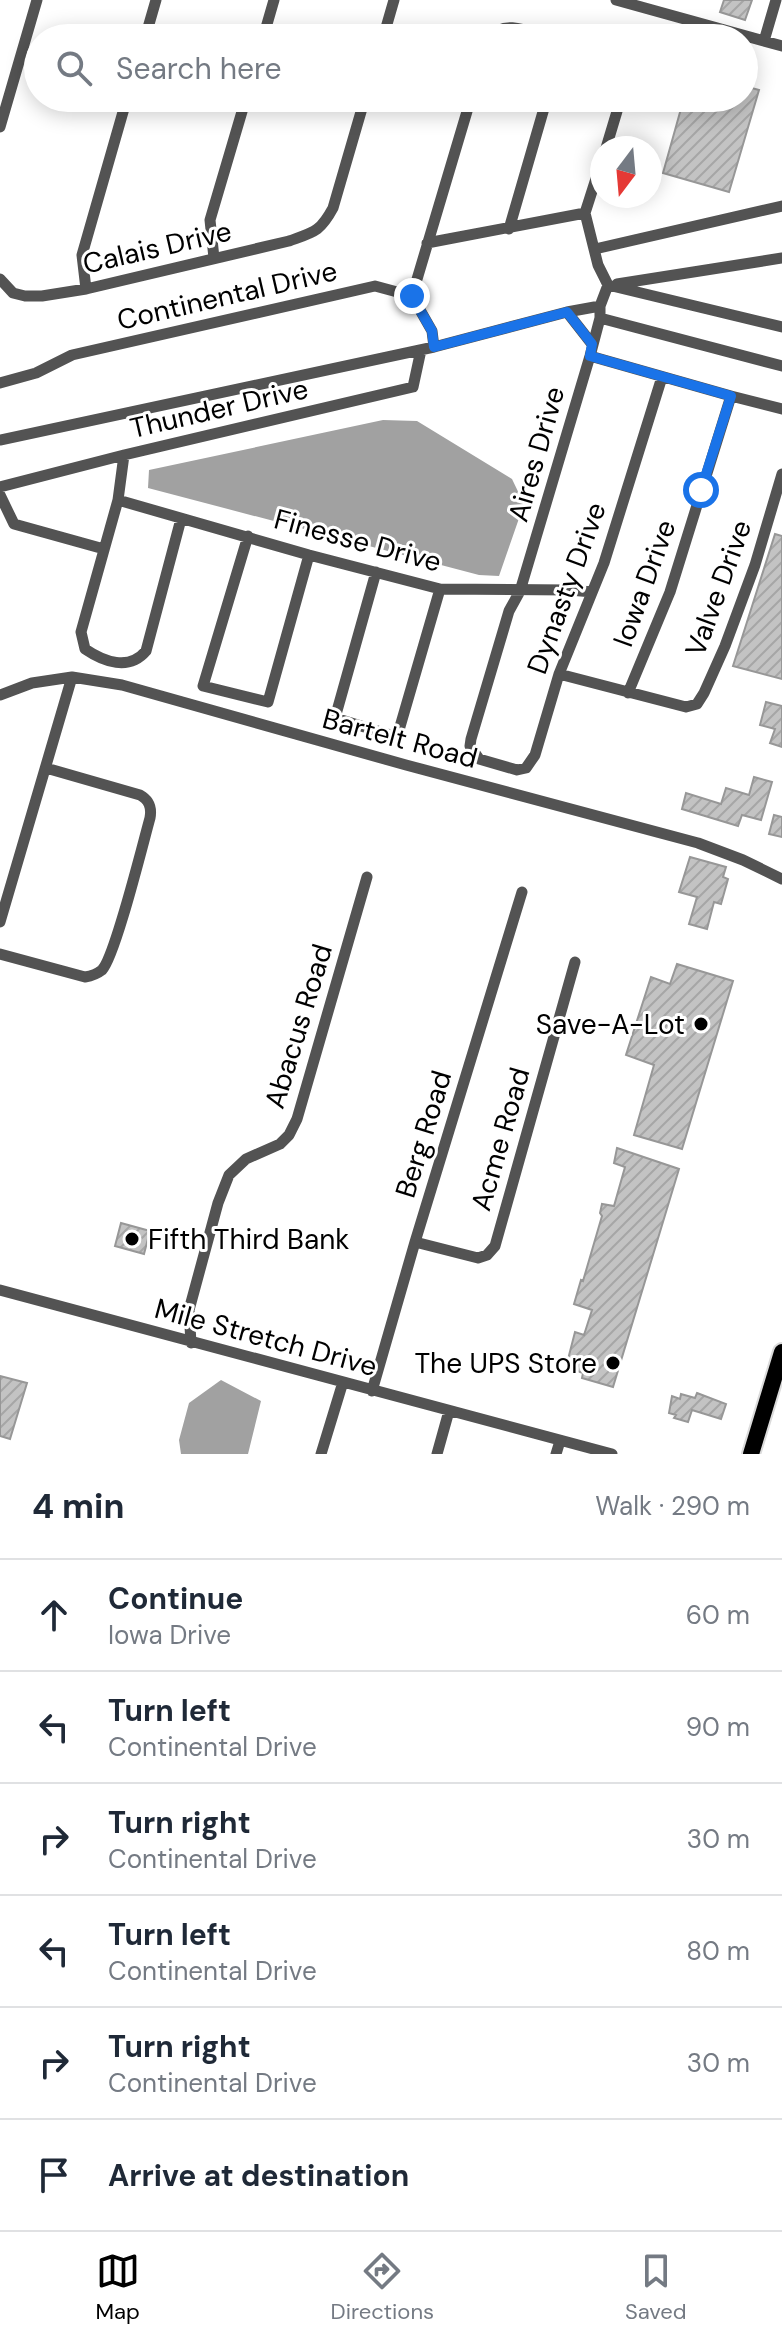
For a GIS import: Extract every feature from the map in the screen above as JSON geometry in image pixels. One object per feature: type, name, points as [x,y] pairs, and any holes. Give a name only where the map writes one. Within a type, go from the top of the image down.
[{"type":"highway","points":[[751,1454],[782,1352]]},
{"type":"street","points":[[30,24],[37,0]]},
{"type":"street","points":[[149,24],[156,0]]},
{"type":"street","points":[[267,24],[274,0]]},
{"type":"street","points":[[387,24],[394,0]]},
{"type":"street","points":[[616,0],[645,4],[709,24]]},
{"type":"street","points":[[764,41],[776,0]]},
{"type":"street","points":[[758,39],[782,46]]},
{"type":"street","points":[[0,127],[24,45]]},
{"type":"street","points":[[86,289],[82,255],[123,112]]},
{"type":"street","points":[[214,258],[210,220],[242,112]]},
{"type":"street","name":"Calais Drive","points":[[0,279],[13,293],[25,296],[86,289],[289,241],[317,231],[333,208],[361,112]]},
{"type":"street","points":[[434,347],[432,331],[412,296],[467,112]]},
{"type":"street","points":[[509,229],[543,112]]},
{"type":"street","points":[[610,136],[617,112]]},
{"type":"street","points":[[590,197],[585,213],[598,265],[608,285],[782,327]]},
{"type":"street","points":[[595,249],[782,206]]},
{"type":"street","points":[[427,243],[585,213]]},
{"type":"street","points":[[608,285],[782,258]]},
{"type":"street","name":"Aires Drive","points":[[479,759],[470,746],[471,739],[509,611],[520,591],[608,285]]},
{"type":"street","name":"Continental Drive","points":[[0,383],[36,373],[72,355],[375,286],[412,296]]},
{"type":"street","points":[[567,312],[591,350],[662,377],[782,409]]},
{"type":"street","points":[[0,440],[421,350],[567,312],[600,312],[782,366]]},
{"type":"street","name":"Thunder Drive","points":[[0,487],[413,387],[421,350]]},
{"type":"street","name":"Dynasty Drive","points":[[479,759],[517,770],[526,768],[535,755],[559,674],[604,563],[662,377]]},
{"type":"street","name":"Iowa Drive","points":[[628,693],[670,592],[731,396]]},
{"type":"street","points":[[124,455],[118,500],[81,632],[85,649],[94,655],[125,664],[134,662],[146,651],[181,519]]},
{"type":"street","name":"Valve Drive","points":[[628,693],[686,707],[697,704],[725,646],[755,565],[782,474]]},
{"type":"street","points":[[0,495],[14,524],[104,549]]},
{"type":"street","name":"Finesse Drive","points":[[118,500],[440,589],[592,592]]},
{"type":"street","points":[[248,536],[203,686],[268,702],[309,555]]},
{"type":"street","points":[[376,572],[335,718],[397,737],[440,589]]},
{"type":"street","points":[[559,674],[628,693]]},
{"type":"street","points":[[0,922],[72,677]]},
{"type":"street","name":"Bartelt Road","points":[[0,695],[32,683],[72,677],[122,685],[698,843],[782,879]]},
{"type":"street","points":[[0,954],[85,977],[103,969],[114,944],[150,818],[150,805],[140,795],[46,768]]},
{"type":"street","name":"Abacus Road","points":[[191,1343],[189,1310],[218,1203],[229,1175],[246,1159],[280,1144],[297,1119],[367,877]]},
{"type":"street","name":"Berg Road","points":[[372,1391],[522,892]]},
{"type":"street","name":"Acme Road","points":[[415,1242],[478,1258],[487,1255],[495,1246],[575,962]]},
{"type":"street","name":"Mile Stretch Drive","points":[[0,1290],[612,1454]]},
{"type":"street","points":[[321,1454],[343,1382]]},
{"type":"street","points":[[437,1454],[449,1411]]},
{"type":"street","points":[[556,1454],[560,1441]]},
{"type":"shaded area","points":[[383,420],[417,421],[512,479],[524,504],[499,576],[479,575],[148,488],[149,470]]},
{"type":"shaded area","points":[[221,1380],[261,1401],[248,1454],[181,1454],[179,1440],[189,1403]]},
{"type":"building","points":[[724,0],[752,0],[745,20],[720,12]]},
{"type":"building","points":[[680,112],[753,112],[729,192],[663,173]]},
{"type":"building","points":[[775,534],[782,536],[782,679],[733,666]]},
{"type":"building","points":[[766,702],[782,706],[782,747],[770,743],[775,729],[760,725]]},
{"type":"building","points":[[754,777],[772,782],[761,820],[742,815],[738,826],[682,809],[686,793],[721,804],[726,788],[749,795]]},
{"type":"building","points":[[774,815],[782,817],[782,837],[769,834]]},
{"type":"building","points":[[690,857],[726,867],[723,877],[728,879],[721,904],[714,902],[707,929],[689,924],[697,897],[679,892]]},
{"type":"building","points":[[677,964],[733,981],[682,1149],[634,1135],[654,1065],[626,1055],[651,977],[670,984]]},
{"type":"building","points":[[617,1148],[679,1169],[613,1387],[582,1378],[583,1373],[566,1367],[575,1332],[584,1335],[592,1310],[574,1304],[602,1216],[602,1204],[614,1206],[625,1167],[614,1163]]},
{"type":"building","name":"Fifth Third Bank","points":[[121,1223],[150,1231],[144,1254],[115,1246]]},
{"type":"building","points":[[0,1376],[27,1383],[10,1439],[0,1436]]},
{"type":"building","points":[[697,1393],[726,1404],[721,1419],[692,1410],[688,1422],[669,1413],[672,1396],[680,1399],[681,1394],[695,1398]]},
{"type":"place","name":"Save-A-Lot","points":[[701,1024]]},
{"type":"place","name":"Fifth Third Bank","points":[[132,1239]]},
{"type":"place","name":"The UPS Store","points":[[613,1363]]},
{"type":"route","points":[[412,296],[432,331],[434,347],[567,312],[592,344],[590,356],[731,396],[701,490]]}]
